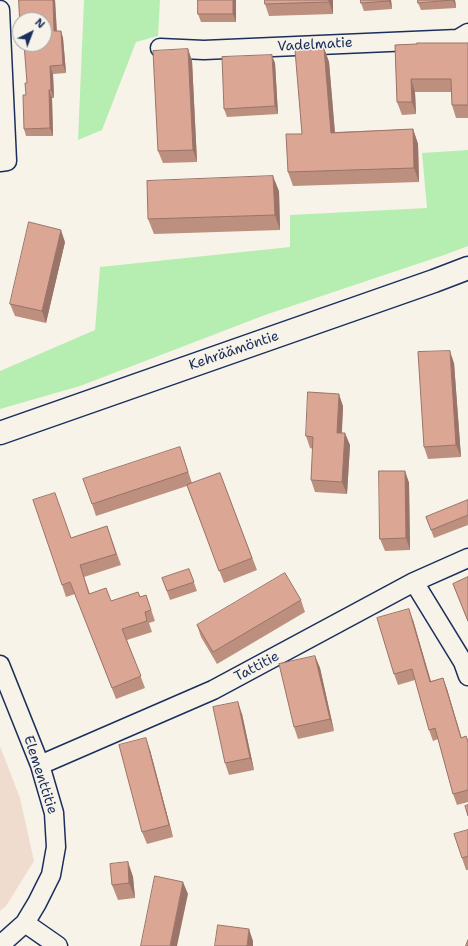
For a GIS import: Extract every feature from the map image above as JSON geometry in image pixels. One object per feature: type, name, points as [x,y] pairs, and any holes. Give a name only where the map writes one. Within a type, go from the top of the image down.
[{"type":"street","points":[[0,10],[6,161],[0,162]]},
{"type":"street","name":"Vadelmatie","points":[[160,48],[204,50],[450,39],[458,38],[468,33]]},
{"type":"street","name":"Kehräämöntie","points":[[0,433],[468,268]]},
{"type":"street","name":"Tattitie","points":[[40,765],[212,690],[414,582],[468,558]]},
{"type":"street","points":[[414,582],[463,662],[468,676]]},
{"type":"street","name":"Elementtitie","points":[[0,665],[40,765],[54,813],[56,847],[51,875],[37,903],[25,923],[6,940],[0,943]]},
{"type":"street","points":[[25,923],[58,946]]},
{"type":"shaded area","points":[[0,746],[20,798],[34,861],[6,906],[0,911]]},
{"type":"green space","points":[[84,0],[160,0],[158,36],[136,42],[102,130],[78,140]]},
{"type":"green space","points":[[468,150],[468,246],[265,315],[80,386],[0,409],[0,371],[95,330],[100,267],[290,247],[290,215],[427,208],[422,153]]},
{"type":"building","points":[[19,0],[53,0],[54,31],[61,31],[63,65],[50,66],[50,128],[24,129],[23,95],[26,95],[25,83],[27,83],[25,52],[52,52],[52,12],[20,12]]},
{"type":"building","points":[[198,0],[233,0],[233,14],[198,14]]},
{"type":"building","points":[[265,0],[329,0],[329,2],[265,4]]},
{"type":"building","points":[[361,0],[389,0],[389,1],[361,3]]},
{"type":"building","points":[[418,0],[453,0],[418,3]]},
{"type":"building","points":[[417,43],[468,43],[468,105],[452,105],[451,79],[411,79],[412,102],[397,102],[395,45]]},
{"type":"building","points":[[324,48],[331,133],[413,129],[414,168],[288,172],[286,134],[302,134],[295,50]]},
{"type":"building","points":[[188,49],[193,150],[158,151],[153,51]]},
{"type":"building","points":[[272,55],[275,106],[224,109],[222,57]]},
{"type":"building","points":[[273,176],[275,215],[148,219],[147,181]]},
{"type":"building","points":[[29,222],[61,230],[42,311],[10,304]]},
{"type":"building","points":[[450,351],[456,445],[424,447],[418,352]]},
{"type":"building","points":[[308,392],[339,394],[337,433],[345,433],[342,482],[311,480],[313,437],[306,436]]},
{"type":"building","points":[[180,447],[188,472],[92,504],[83,479]]},
{"type":"building","points":[[379,471],[405,471],[406,538],[380,539]]},
{"type":"building","points":[[220,473],[252,558],[219,571],[187,485]]},
{"type":"building","points":[[55,493],[71,538],[107,526],[116,554],[80,565],[89,594],[106,588],[111,601],[138,592],[140,597],[146,595],[151,610],[145,612],[147,621],[122,629],[141,676],[112,688],[70,582],[62,585],[33,500]]},
{"type":"building","points":[[468,500],[468,515],[431,530],[426,517]]},
{"type":"building","points":[[189,569],[194,582],[167,591],[162,578]]},
{"type":"building","points":[[285,573],[301,600],[213,652],[197,625]]},
{"type":"building","points":[[468,577],[468,621],[453,584]]},
{"type":"building","points":[[409,609],[430,682],[443,678],[461,738],[466,736],[468,742],[468,790],[453,794],[435,728],[429,730],[412,669],[394,674],[377,618]]},
{"type":"building","points":[[315,656],[330,719],[294,727],[279,664]]},
{"type":"building","points":[[238,702],[250,758],[225,763],[213,707]]},
{"type":"building","points":[[146,738],[169,825],[142,832],[119,745]]},
{"type":"building","points":[[468,805],[468,816],[465,806]]},
{"type":"building","points":[[468,830],[468,856],[462,858],[454,834]]},
{"type":"building","points":[[128,862],[129,883],[112,885],[110,864]]},
{"type":"building","points":[[155,876],[183,882],[170,946],[141,946]]},
{"type":"building","points":[[218,925],[249,929],[247,946],[215,946]]}]
